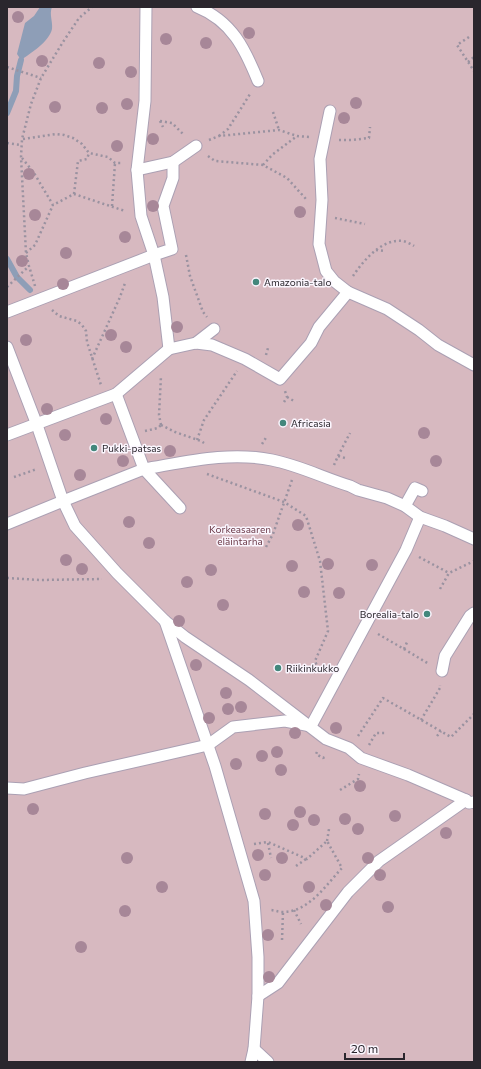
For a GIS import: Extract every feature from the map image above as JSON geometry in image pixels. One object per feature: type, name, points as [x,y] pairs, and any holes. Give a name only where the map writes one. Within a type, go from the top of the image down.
[{"type":"lane","points":[[146,7],[144,101],[137,167],[141,216],[154,254],[163,297],[169,349]]},
{"type":"lane","points":[[198,7],[210,12],[240,41],[258,81]]},
{"type":"lane","points":[[330,111],[320,159],[322,200],[319,244],[326,271],[334,281],[348,292],[392,312],[438,345],[474,366]]},
{"type":"lane","points":[[137,167],[173,162],[196,146]]},
{"type":"lane","points":[[7,312],[154,254],[172,249],[163,206],[173,178],[173,162]]},
{"type":"lane","points":[[7,435],[37,425],[116,394],[169,349],[196,343],[212,345],[245,359],[280,379],[311,343],[319,327],[348,292]]},
{"type":"lane","points":[[196,343],[214,329]]},
{"type":"lane","points":[[7,347],[37,425],[63,501],[75,526],[122,579],[165,621],[191,642],[249,680],[326,739],[349,748],[361,758],[408,775],[471,803]]},
{"type":"lane","points":[[116,394],[144,469],[180,508]]},
{"type":"lane","points":[[7,524],[144,469],[209,458],[255,457],[285,463],[358,490],[387,498],[405,506],[420,517],[474,539]]},
{"type":"lane","points":[[405,506],[415,488],[422,491]]},
{"type":"lane","points":[[311,726],[406,550],[420,517]]},
{"type":"lane","points":[[442,671],[445,656],[470,616],[474,613]]},
{"type":"lane","points":[[165,621],[208,745],[254,901],[258,957],[258,996],[254,1049],[251,1062]]},
{"type":"lane","points":[[7,788],[24,789],[85,773],[208,745],[234,727],[285,721],[311,726]]},
{"type":"lane","points":[[258,996],[278,983],[348,892],[379,861],[471,803]]},
{"type":"lane","points":[[254,1049],[268,1062]]},
{"type":"path","points":[[92,7],[79,18],[41,78],[31,104],[22,139],[21,157],[26,253],[40,300],[60,316],[77,321],[86,331],[87,342],[105,399]]},
{"type":"path","points":[[469,37],[457,45],[474,71]]},
{"type":"path","points":[[468,62],[474,57]]},
{"type":"path","points":[[8,67],[41,78]]},
{"type":"path","points":[[219,136],[230,126],[258,81]]},
{"type":"path","points":[[273,112],[279,130]]},
{"type":"path","points":[[160,121],[172,123],[196,146],[219,136],[279,130],[297,136],[352,140],[369,138],[370,127]]},
{"type":"path","points":[[22,139],[56,134],[64,135],[73,138],[82,144],[89,153],[108,157],[115,162],[137,167]]},
{"type":"path","points":[[263,166],[272,155],[297,136]]},
{"type":"path","points":[[8,144],[21,145]]},
{"type":"path","points":[[74,194],[78,161],[87,159],[89,153]]},
{"type":"path","points":[[21,157],[34,172],[53,205]]},
{"type":"path","points":[[215,161],[263,166],[287,178],[321,216],[365,224]]},
{"type":"path","points":[[112,206],[115,162]]},
{"type":"path","points":[[26,253],[35,245],[53,205],[74,194],[141,216]]},
{"type":"path","points":[[348,292],[350,281],[360,265],[376,250],[397,241],[414,246]]},
{"type":"path","points":[[376,250],[384,251]]},
{"type":"path","points":[[185,251],[190,276],[203,312],[214,329]]},
{"type":"path","points":[[92,359],[120,297],[132,263]]},
{"type":"path","points":[[7,287],[29,266]]},
{"type":"path","points":[[198,440],[204,420],[245,359]]},
{"type":"path","points":[[154,361],[160,370],[161,376],[159,415],[161,425],[198,440],[206,445],[209,458]]},
{"type":"path","points":[[288,397],[294,401]]},
{"type":"path","points":[[338,456],[350,433]]},
{"type":"path","points":[[266,547],[273,534],[296,467]]},
{"type":"path","points":[[14,477],[36,469]]},
{"type":"path","points":[[204,474],[284,502],[306,516],[320,561],[328,631],[315,661],[317,666],[324,670]]},
{"type":"path","points":[[406,550],[449,573]]},
{"type":"path","points":[[440,589],[449,573],[474,562]]},
{"type":"path","points":[[7,578],[40,580],[122,579]]},
{"type":"path","points":[[365,626],[442,671]]},
{"type":"path","points":[[404,649],[408,640]]},
{"type":"path","points":[[421,720],[440,688]]},
{"type":"path","points":[[349,748],[384,698],[451,737],[474,714]]},
{"type":"path","points":[[437,736],[440,731]]},
{"type":"path","points":[[340,790],[358,779],[361,758],[376,733],[386,733]]},
{"type":"path","points":[[254,901],[268,901],[270,910],[283,912],[294,910],[311,901],[342,868],[327,841],[329,828]]},
{"type":"path","points":[[296,866],[307,859],[327,841]]},
{"type":"path","points":[[239,846],[268,842],[307,859]]},
{"type":"path","points":[[268,842],[271,858]]},
{"type":"path","points":[[294,910],[301,924]]},
{"type":"path","points":[[282,940],[283,912]]},
{"type":"green space","name":"Korkeasaaren eläintarha","points":[[7,7],[474,7],[474,1062],[7,1062]]},
{"type":"water","points":[[40,7],[52,7],[52,29],[44,43],[21,60],[17,54],[25,23],[34,16]]},
{"type":"waterway","points":[[7,113],[16,91],[17,76],[21,60]]},
{"type":"waterway","points":[[7,259],[17,277],[30,290]]},
{"type":"place","name":"Amazonia-talo","points":[[256,282]]},
{"type":"place","name":"Africasia","points":[[283,423]]},
{"type":"place","name":"Pukki-patsas","points":[[94,448]]},
{"type":"place","name":"Borealia-talo","points":[[427,614]]},
{"type":"place","name":"Riikinkukko","points":[[278,668]]}]
